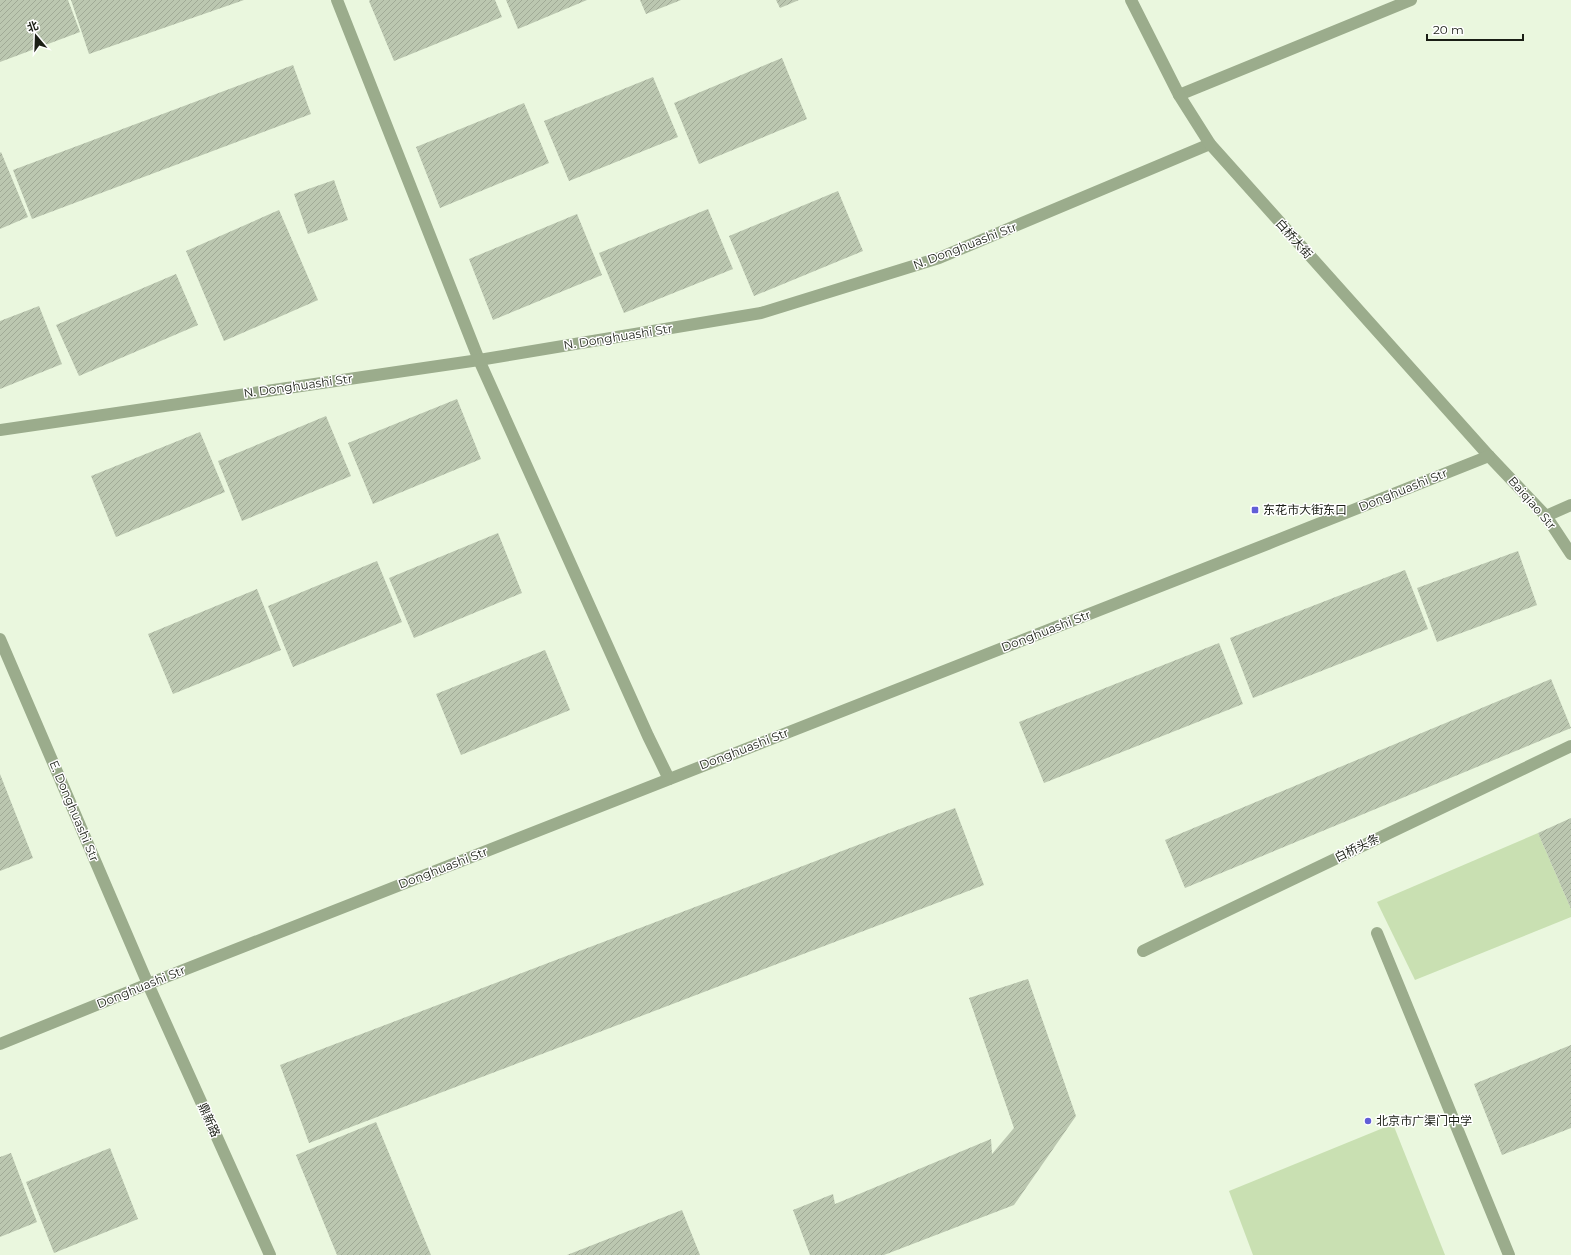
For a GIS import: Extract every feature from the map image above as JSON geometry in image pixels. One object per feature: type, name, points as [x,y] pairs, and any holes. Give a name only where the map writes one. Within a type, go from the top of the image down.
[{"type":"street","points":[[337,0],[479,360],[648,736],[669,779]]},
{"type":"street","name":"白桥大街","points":[[1131,0],[1179,95],[1210,144],[1489,456]]},
{"type":"street","points":[[1179,95],[1411,0]]},
{"type":"street","name":"N. Donghuashi Str","points":[[0,430],[479,360],[761,313],[938,258],[1210,144]]},
{"type":"street","name":"Baiqiao Str","points":[[1489,456],[1546,516],[1571,554]]},
{"type":"street","name":"Donghuashi Str","points":[[0,1044],[148,984],[1489,456]]},
{"type":"street","points":[[1546,516],[1571,505]]},
{"type":"street","name":"E. Donghuashi Str","points":[[0,639],[148,984]]},
{"type":"street","name":"白桥头条","points":[[1143,951],[1571,746]]},
{"type":"street","points":[[1377,933],[1509,1255]]},
{"type":"street","name":"鼎新路","points":[[148,984],[270,1255]]},
{"type":"green space","points":[[1538,833],[1571,909],[1571,917],[1415,980],[1377,902]]},
{"type":"green space","points":[[1393,1124],[1445,1255],[1253,1255],[1229,1191]]},
{"type":"building","points":[[0,0],[68,0],[80,32],[0,62]]},
{"type":"building","points":[[71,0],[244,0],[89,54]]},
{"type":"building","points":[[495,0],[502,17],[394,61],[369,1]]},
{"type":"building","points":[[506,0],[587,0],[518,29]]},
{"type":"building","points":[[640,0],[681,0],[646,14]]},
{"type":"building","points":[[776,0],[799,0],[780,8]]},
{"type":"building","points":[[782,58],[807,119],[699,164],[674,103]]},
{"type":"building","points":[[293,65],[311,114],[32,219],[13,170]]},
{"type":"building","points":[[653,77],[678,137],[569,181],[544,121]]},
{"type":"building","points":[[524,103],[549,163],[440,208],[416,147]]},
{"type":"building","points":[[1,152],[28,217],[0,229],[0,153]]},
{"type":"building","points":[[334,180],[348,220],[308,234],[294,194]]},
{"type":"building","points":[[838,191],[863,251],[754,296],[729,236]]},
{"type":"building","points":[[708,209],[733,269],[624,313],[599,253]]},
{"type":"building","points":[[279,210],[318,300],[224,341],[186,251]]},
{"type":"building","points":[[577,214],[602,275],[493,320],[469,259]]},
{"type":"building","points":[[176,274],[198,325],[79,376],[56,325]]},
{"type":"building","points":[[39,306],[62,364],[0,389],[0,321]]},
{"type":"building","points":[[457,399],[481,459],[373,504],[348,443]]},
{"type":"building","points":[[326,416],[351,476],[242,521],[218,461]]},
{"type":"building","points":[[200,432],[225,492],[116,537],[91,476]]},
{"type":"building","points":[[498,533],[522,593],[414,638],[389,578]]},
{"type":"building","points":[[1518,551],[1537,605],[1437,642],[1417,588]]},
{"type":"building","points":[[377,561],[402,622],[293,667],[268,606]]},
{"type":"building","points":[[1405,570],[1428,629],[1253,698],[1230,638]]},
{"type":"building","points":[[257,589],[281,650],[173,694],[148,634]]},
{"type":"building","points":[[1219,643],[1243,704],[1044,783],[1019,722]]},
{"type":"building","points":[[545,650],[570,710],[461,755],[436,694]]},
{"type":"building","points":[[1551,679],[1571,728],[1185,888],[1165,840]]},
{"type":"building","points":[[0,774],[33,858],[0,871]]},
{"type":"building","points":[[955,808],[984,885],[309,1143],[280,1065]]},
{"type":"building","points":[[1571,818],[1571,909],[1538,833]]},
{"type":"building","points":[[1028,979],[1076,1116],[1014,1205],[884,1255],[810,1255],[793,1210],[833,1194],[835,1204],[991,1139],[992,1154],[1014,1128],[969,998]]},
{"type":"building","points":[[1571,1045],[1571,1128],[1502,1155],[1474,1084]]},
{"type":"building","points":[[376,1122],[431,1255],[337,1255],[296,1155]]},
{"type":"building","points":[[110,1148],[138,1219],[54,1253],[26,1182]]},
{"type":"building","points":[[11,1153],[37,1222],[0,1237],[0,1157]]},
{"type":"building","points":[[682,1210],[700,1255],[567,1255]]},
{"type":"place","name":"东花市大街东口","points":[[1255,510]]},
{"type":"place","name":"北京市广渠门中学","points":[[1368,1121]]}]
